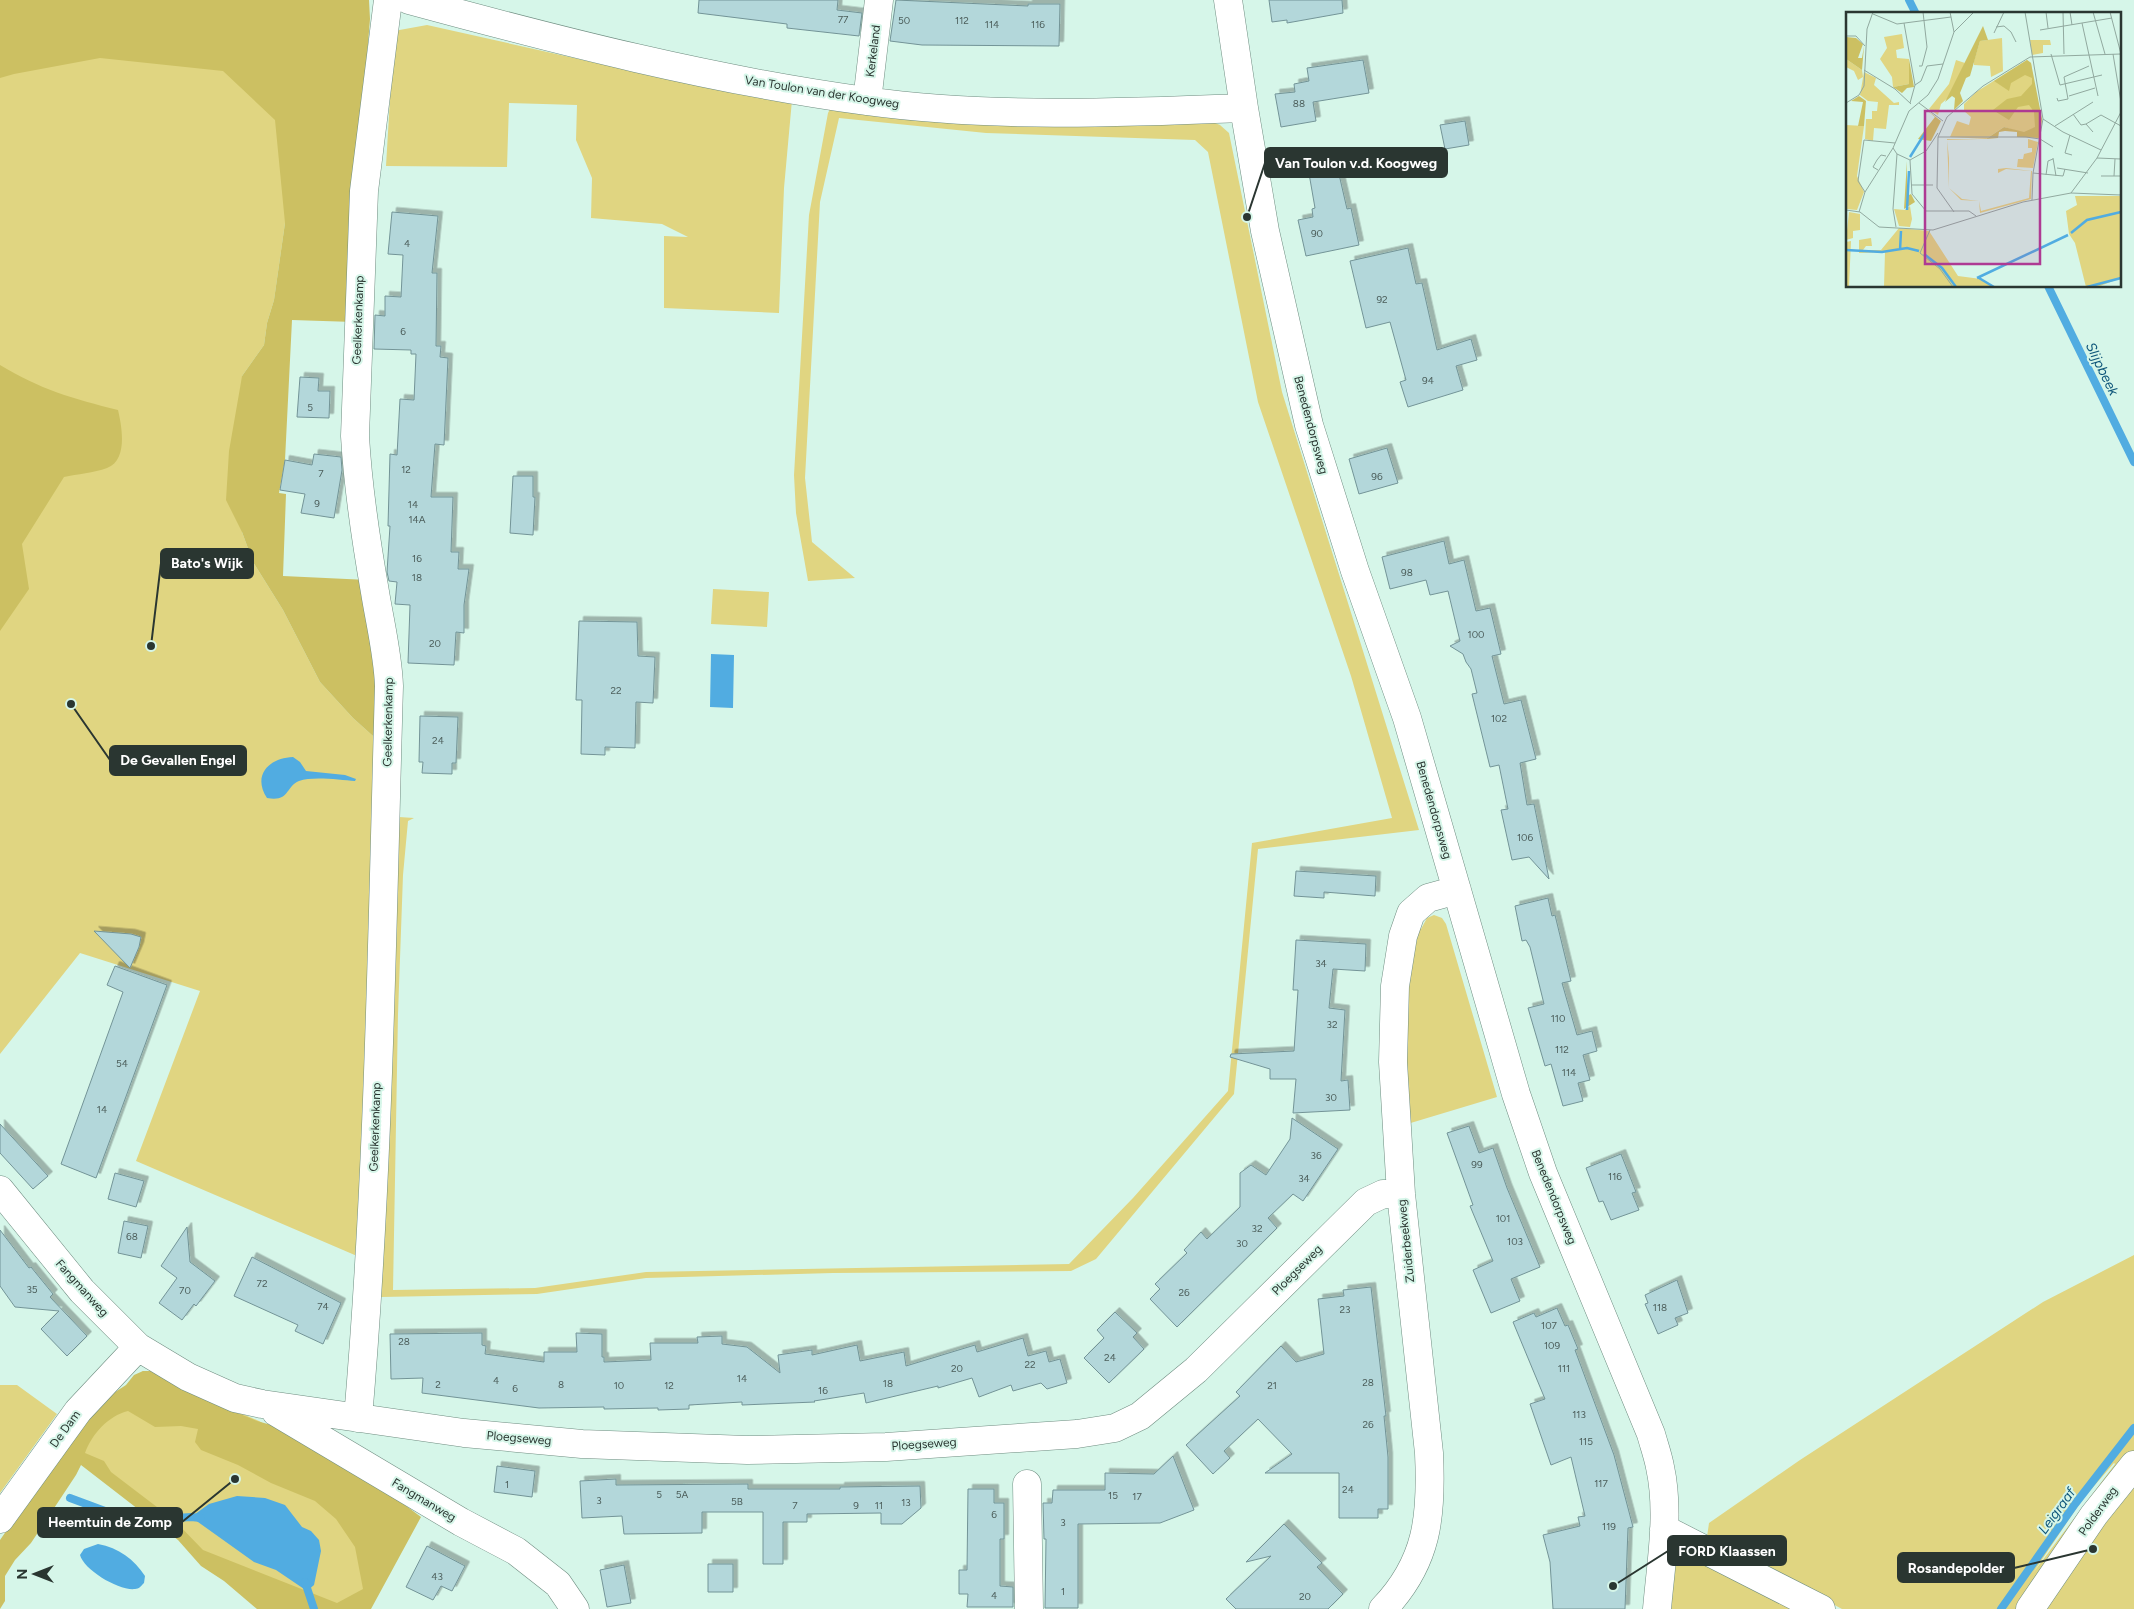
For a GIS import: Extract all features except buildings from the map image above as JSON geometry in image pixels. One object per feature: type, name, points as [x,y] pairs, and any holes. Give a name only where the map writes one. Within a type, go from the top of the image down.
[{"type":"street","name":"Geelkerkenkamp","points":[[358,1418],[370,1243],[382,972],[389,686],[358,470],[355,436],[364,191],[388,0]]},
{"type":"street","name":"Van Toulon van der Koogweg","points":[[409,0],[574,45],[647,62],[866,101],[978,111],[1107,114],[1244,108]]},
{"type":"street","name":"Kerkeland","points":[[866,101],[879,0]]},
{"type":"street","name":"Benedendorpsweg","points":[[1228,0],[1265,231],[1309,425],[1355,572],[1407,718],[1516,1094],[1543,1173],[1650,1434],[1660,1466],[1664,1496],[1664,1529],[1657,1609]]},
{"type":"street","name":"Zuiderbeekweg","points":[[1383,1609],[1410,1575],[1422,1548],[1429,1520],[1431,1489],[1429,1453],[1401,1194],[1393,1052],[1395,986],[1403,936],[1411,913],[1428,898],[1457,890]]},
{"type":"street","name":"Fangmanweg","points":[[0,1190],[82,1291],[138,1347],[188,1377],[236,1398],[262,1404],[358,1418]]},
{"type":"street","name":"Ploegseweg","points":[[358,1418],[464,1433],[582,1444],[747,1450],[886,1447],[1077,1434],[1115,1428],[1140,1416],[1196,1370],[1366,1202],[1383,1194],[1401,1194]]},
{"type":"street","name":"De Dam","points":[[0,1519],[78,1411],[138,1347]]},
{"type":"street","name":"Fangmanweg","points":[[262,1404],[461,1522],[516,1551],[558,1584],[574,1609]]},
{"type":"street","name":"Polderweg","points":[[2030,1609],[2094,1515],[2134,1465]]},
{"type":"street","points":[[1027,1484],[1029,1609]]},
{"type":"street","points":[[1664,1529],[1821,1609]]},
{"type":"shaded area","points":[[0,0],[369,0],[285,223],[274,300],[267,323],[264,345],[242,376],[242,532],[253,562],[283,610],[320,682],[353,718],[383,745],[364,1259],[136,1161],[200,991],[80,953],[0,1054]]},
{"type":"shaded area","points":[[0,0],[369,0],[370,19],[353,232],[354,322],[292,320],[285,460],[279,493],[286,494],[283,576],[368,580],[383,745],[353,718],[320,682],[283,610],[253,562],[242,532],[226,500],[229,451],[242,376],[264,345],[267,323],[274,300],[285,223],[275,120],[223,71],[100,58],[0,78]]},
{"type":"shaded area","points":[[427,25],[628,70],[792,100],[784,188],[779,313],[664,308],[664,236],[688,237],[662,224],[591,218],[592,178],[576,140],[577,105],[509,103],[507,167],[386,166],[394,31]]},
{"type":"shaded area","points":[[831,107],[1210,121],[1220,125],[1229,133],[1282,392],[1419,830],[1258,849],[1234,1094],[1096,1259],[1071,1271],[833,1273],[646,1278],[537,1294],[381,1297],[386,1105],[399,817],[414,818],[408,821],[403,875],[398,1014],[393,1290],[535,1288],[646,1272],[1069,1264],[1133,1198],[1228,1091],[1252,843],[1392,818],[1351,676],[1258,402],[1208,152],[1195,140],[986,133],[839,118],[820,202],[805,478],[812,542],[855,578],[808,581],[796,513],[794,475],[809,215],[828,113]]},
{"type":"shaded area","points":[[0,365],[43,387],[86,402],[118,410],[122,442],[121,451],[114,464],[107,468],[64,477],[22,544],[29,589],[0,631]]},
{"type":"shaded area","points":[[713,589],[769,592],[767,627],[711,624]]},
{"type":"shaded area","points":[[1434,915],[1442,918],[1446,924],[1497,1097],[1404,1125],[1403,1007],[1415,927],[1421,929],[1427,918]]},
{"type":"shaded area","points":[[2134,1255],[2134,1609],[1842,1609],[1707,1537],[1709,1523],[1800,1460],[2043,1302]],"holes":[[[2115,1464],[2033,1573],[2082,1500]]]},
{"type":"shaded area","points":[[143,1371],[259,1421],[381,1493],[366,1609],[264,1609],[68,1445]]},
{"type":"shaded area","points":[[143,1371],[153,1371],[203,1399],[257,1421],[282,1428],[401,1502],[421,1517],[371,1609],[257,1609],[224,1581],[201,1566],[178,1540],[81,1465],[31,1543],[15,1560],[5,1576],[5,1601],[0,1609],[0,1540],[78,1428],[106,1398],[126,1385],[134,1375]],"holes":[[[128,1411],[155,1427],[181,1426],[198,1429],[195,1442],[201,1450],[238,1465],[271,1483],[315,1501],[336,1519],[355,1547],[363,1589],[337,1603],[203,1550],[174,1520],[111,1472],[104,1461],[85,1453],[96,1433],[107,1421],[121,1413]]]},
{"type":"shaded area","points":[[0,1385],[17,1385],[57,1414],[0,1493]]},
{"type":"shaded area","points":[[1674,1548],[1800,1609],[1669,1609]]},
{"type":"water","points":[[711,654],[734,655],[733,708],[710,707]]},
{"type":"water","points":[[293,757],[300,762],[306,771],[345,775],[356,779],[355,781],[312,779],[299,781],[284,796],[274,799],[267,798],[261,782],[265,769],[270,764],[284,758]]},
{"type":"water","points":[[237,1496],[265,1498],[285,1505],[302,1527],[311,1531],[319,1540],[321,1551],[314,1585],[307,1591],[276,1570],[254,1562],[191,1517],[209,1504]]},
{"type":"water","points":[[98,1544],[113,1548],[131,1559],[145,1576],[144,1583],[138,1588],[128,1589],[120,1587],[95,1573],[83,1561],[80,1555],[84,1549]]},
{"type":"waterway","name":"Slijpbeek","points":[[1909,0],[1915,12]]},
{"type":"waterway","name":"Slijpbeek","points":[[2049,288],[2134,462]]},
{"type":"waterway","name":"Leigraaf","points":[[2001,1609],[2075,1504],[2134,1428]]},
{"type":"waterway","points":[[70,1498],[132,1521],[201,1518]]},
{"type":"waterway","points":[[305,1582],[314,1609]]},
{"type":"place","name":"Van Toulon v.d. Koogweg","points":[[1247,217]]},
{"type":"place","name":"Bato's Wijk","points":[[151,646]]},
{"type":"place","name":"De Gevallen Engel","points":[[71,704]]},
{"type":"place","name":"Heemtuin de Zomp","points":[[235,1479]]},
{"type":"place","name":"Rosandepolder","points":[[2093,1549]]},
{"type":"place","name":"FORD Klaassen","points":[[1613,1586]]}]
